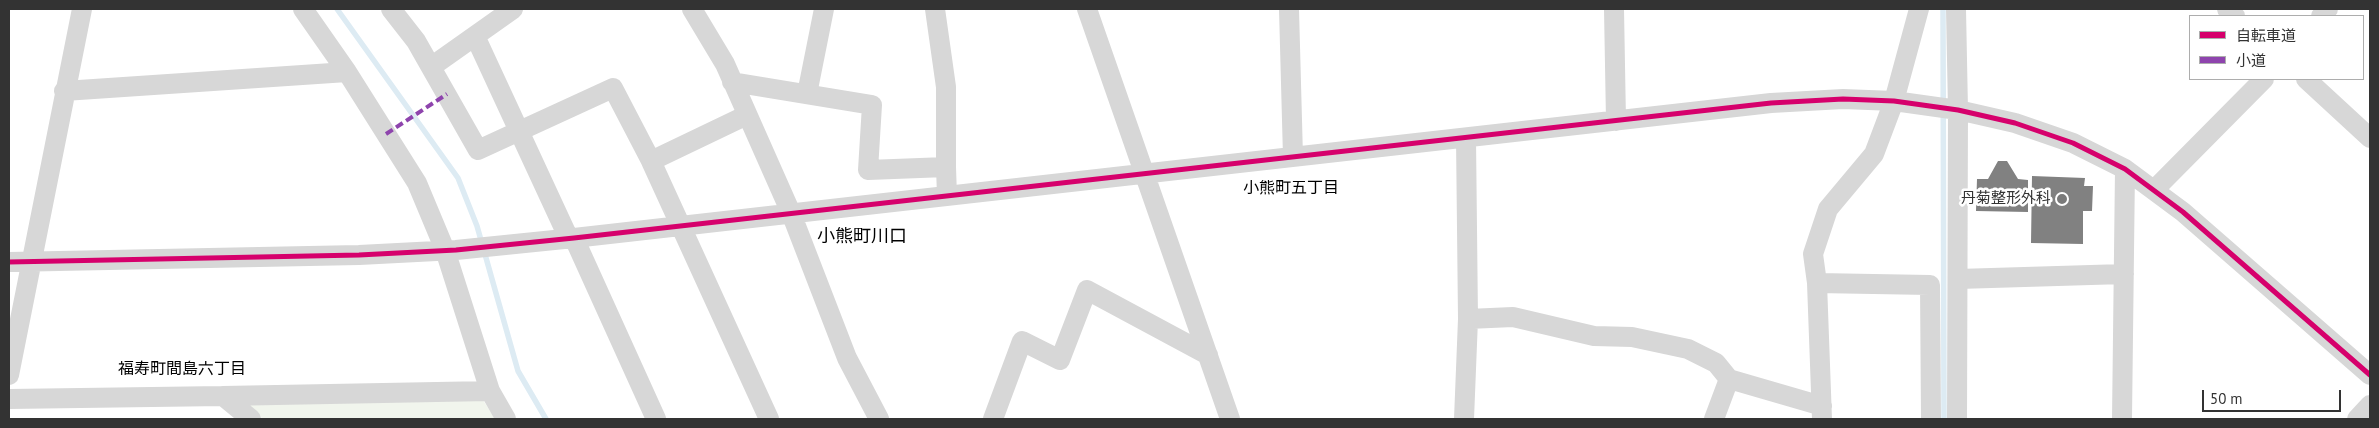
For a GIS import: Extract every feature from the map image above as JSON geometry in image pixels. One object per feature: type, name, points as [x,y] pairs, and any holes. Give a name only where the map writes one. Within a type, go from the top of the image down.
[{"type":"street","points":[[9,375],[64,90],[82,9]]},
{"type":"street","points":[[303,9],[348,72],[417,183],[450,250],[490,391],[506,419]]},
{"type":"street","points":[[391,9],[416,41],[478,150],[613,88],[650,161],[768,419]]},
{"type":"street","points":[[692,9],[724,64],[791,213],[847,358],[879,419]]},
{"type":"street","points":[[807,94],[824,9]]},
{"type":"street","points":[[935,9],[946,87],[947,196]]},
{"type":"street","points":[[1087,9],[1230,419]]},
{"type":"street","points":[[1289,9],[1292,157]]},
{"type":"street","points":[[1614,9],[1616,121]]},
{"type":"street","points":[[1468,319],[1513,317],[1594,336],[1632,337],[1688,349],[1716,363],[1729,379],[1822,413],[1817,283],[1813,254],[1828,209],[1874,154],[1894,101],[1919,9]]},
{"type":"street","points":[[1931,419],[1947,284],[1958,110],[1956,9]]},
{"type":"street","points":[[431,67],[475,36],[505,11]]},
{"type":"street","points":[[475,36],[518,131],[656,419]]},
{"type":"street","points":[[64,90],[348,72]]},
{"type":"street","points":[[2155,189],[2263,80]]},
{"type":"street","points":[[2307,80],[2370,138]]},
{"type":"street","points":[[732,82],[872,105],[868,170],[946,167]]},
{"type":"street","points":[[9,262],[359,255],[513,245],[1770,103],[1843,99],[1894,101],[1958,110],[2015,123],[2073,143],[2124,170],[2155,189],[2189,216],[2370,376]]},
{"type":"street","points":[[650,161],[747,115]]},
{"type":"street","points":[[1464,419],[1468,319],[1466,138]]},
{"type":"street","points":[[2122,419],[2124,170]]},
{"type":"street","points":[[1817,283],[1947,284],[2124,274]]},
{"type":"street","points":[[1947,284],[1957,419]]},
{"type":"street","points":[[993,419],[1022,341],[1060,360],[1087,290],[1208,355]]},
{"type":"street","points":[[1714,419],[1729,379]]},
{"type":"street","points":[[9,399],[490,391]]},
{"type":"street","points":[[223,396],[251,419]]},
{"type":"street","points":[[2357,419],[2370,405]]},
{"type":"shaded area","points":[[483,400],[495,419],[263,419],[245,404]]},
{"type":"building","points":[[1998,161],[2007,161],[2018,179],[2028,180],[2028,212],[1976,211],[1977,179],[1988,179]]},
{"type":"building","name":"丹菊整形外科","points":[[2032,176],[2085,178],[2084,186],[2093,186],[2092,211],[2083,211],[2083,244],[2031,243]]},
{"type":"waterway","points":[[337,9],[458,178],[477,226],[518,371],[546,419]]},
{"type":"waterway","points":[[1943,9],[1944,419]]},
{"type":"marked path","points":[[386,134],[447,94]]},
{"type":"cycle path","points":[[9,262],[359,255],[456,250],[1771,103],[1843,99],[1894,101],[1958,110],[2015,123],[2073,143],[2125,169],[2183,212],[2370,375]]},
{"type":"place","name":"丹菊整形外科","points":[[2062,199]]},
{"type":"district","name":"小熊町五丁目","points":[[1291,188]]},
{"type":"district","name":"小熊町川口","points":[[862,237]]},
{"type":"district","name":"福寿町間島六丁目","points":[[182,369]]}]
